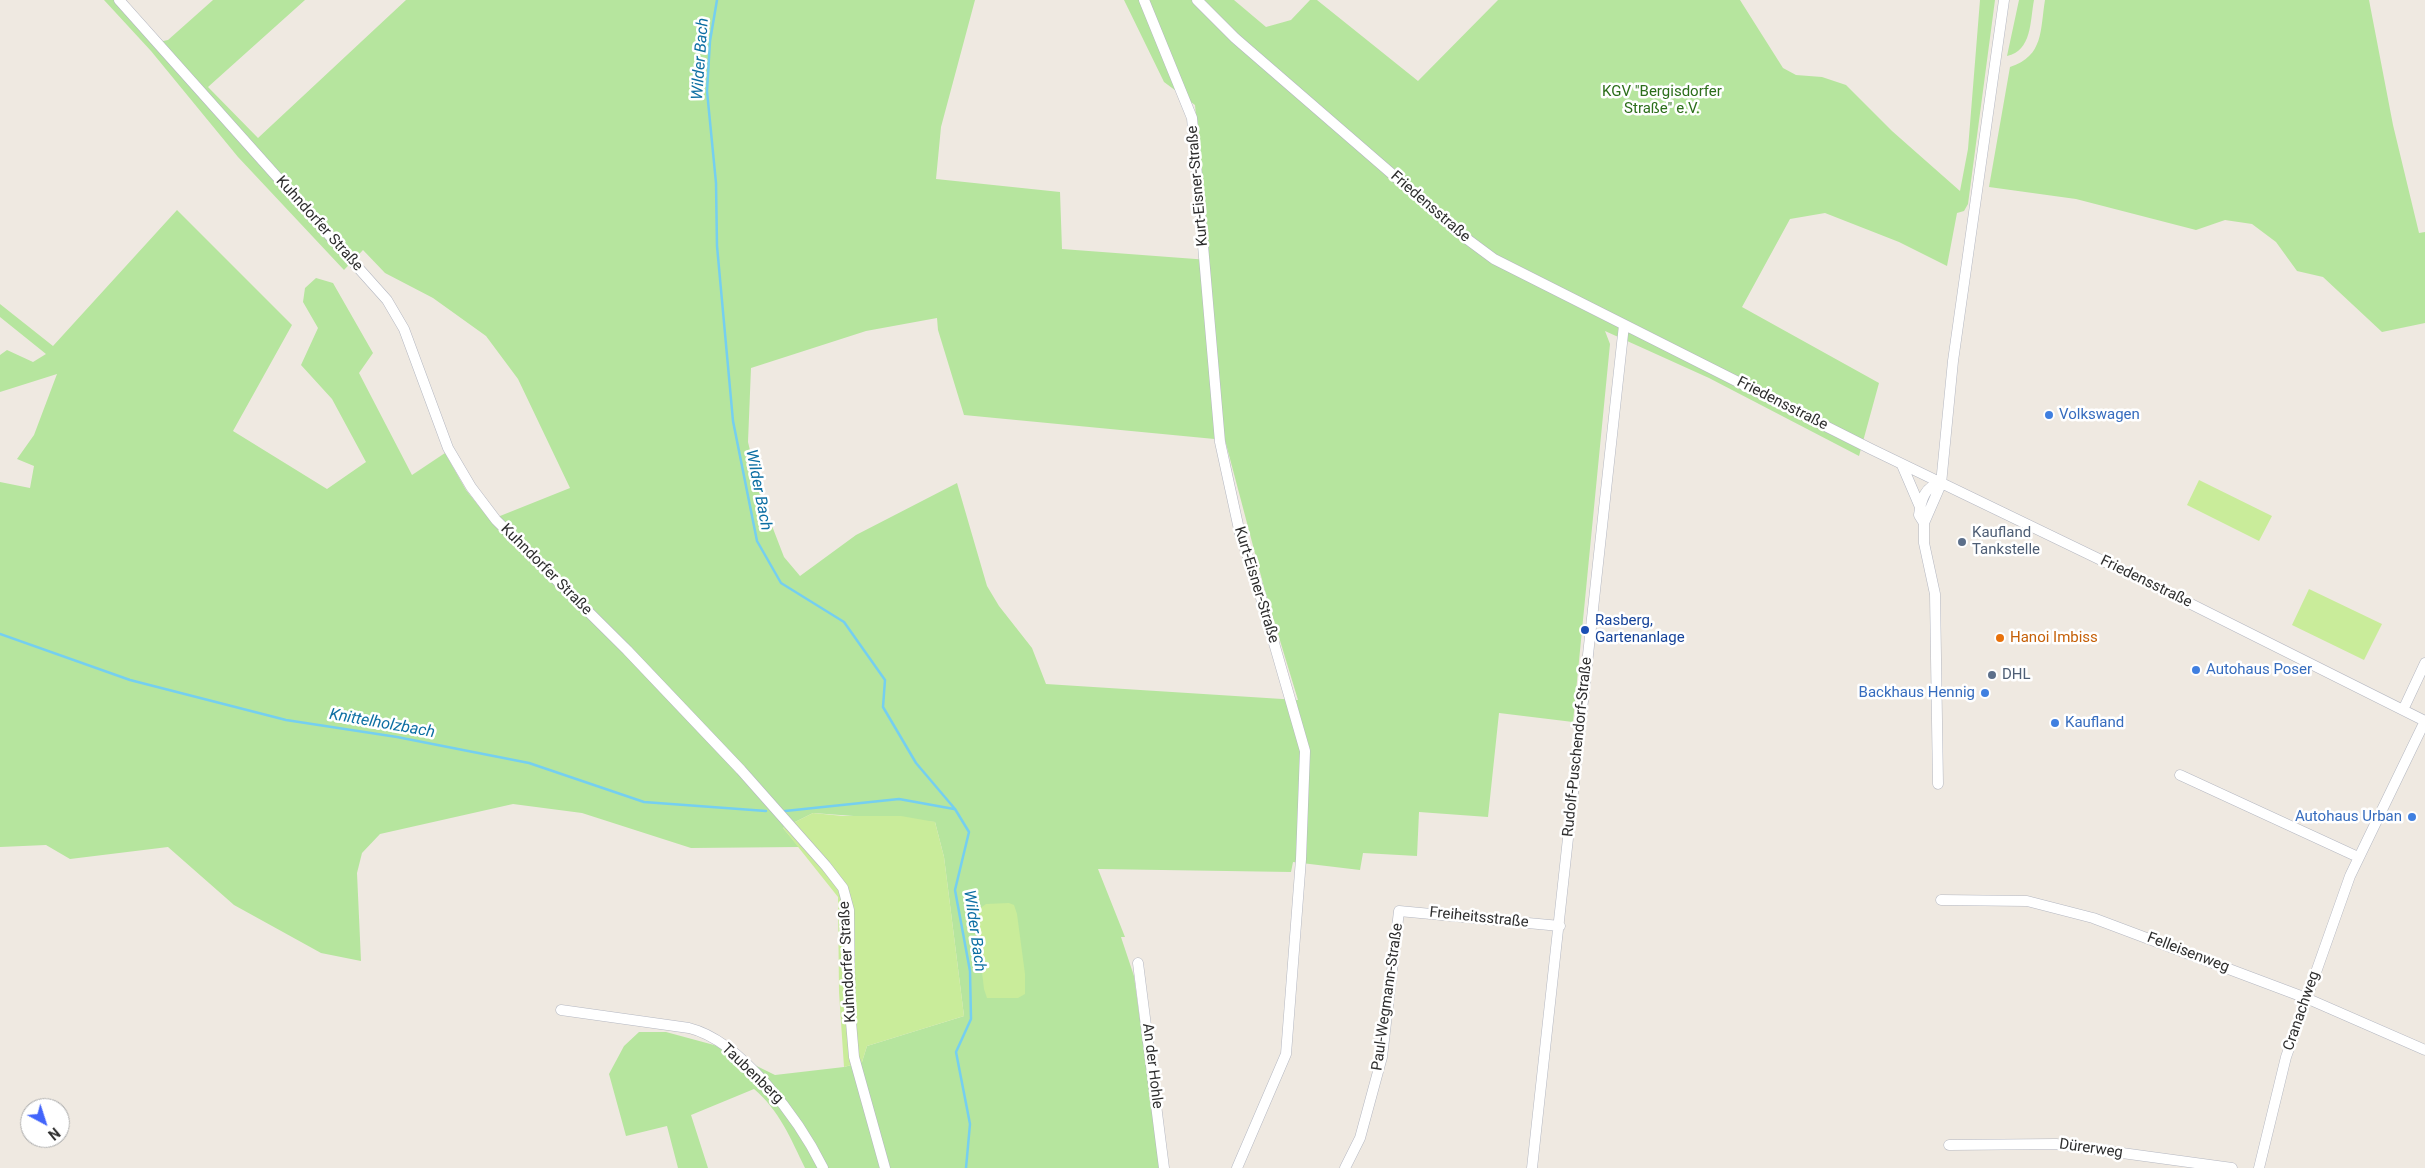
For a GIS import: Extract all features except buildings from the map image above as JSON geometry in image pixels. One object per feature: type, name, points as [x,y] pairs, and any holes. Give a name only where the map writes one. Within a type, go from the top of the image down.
[{"type":"street","name":"Kuhndorfer Straße","points":[[119,0],[387,300],[404,329],[448,448],[471,487],[496,520],[626,650],[741,770],[826,866],[843,888],[849,910],[854,1058],[885,1168]]},
{"type":"street","name":"Kurt-Eisner-Straße","points":[[1144,0],[1192,118],[1220,442],[1240,534],[1257,584],[1305,751],[1301,858],[1286,1054],[1237,1168]]},
{"type":"street","name":"Friedensstraße","points":[[1197,0],[1235,38],[1467,240],[1509,268],[1902,465],[2425,721]]},
{"type":"street","points":[[1938,784],[1935,594],[1924,543],[1924,523],[1941,484],[1953,361],[2004,0]]},
{"type":"street","name":"Rudolf-Puschendorf-Straße","points":[[1532,1168],[1560,926],[1624,325]]},
{"type":"street","points":[[1902,465],[1920,507]]},
{"type":"street","points":[[1924,523],[1919,515],[1920,507],[1930,487],[1941,484]]},
{"type":"street","points":[[2403,710],[2425,664]]},
{"type":"street","name":"Cranachweg","points":[[2259,1168],[2276,1091],[2306,998],[2358,857],[2425,721]]},
{"type":"street","points":[[2180,775],[2358,857]]},
{"type":"street","name":"Felleisenweg","points":[[1940,900],[2016,900],[2062,908],[2127,929],[2306,998],[2425,1050]]},
{"type":"street","name":"Freiheitsstraße","points":[[1399,910],[1560,926]]},
{"type":"street","name":"Paul-Wegmann-Straße","points":[[1345,1168],[1360,1138],[1382,1057],[1399,910]]},
{"type":"street","name":"An der Hohle","points":[[1138,963],[1164,1168]]},
{"type":"street","name":"Taubenberg","points":[[561,1010],[689,1028],[713,1038],[732,1052],[777,1096],[794,1116],[823,1168]]},
{"type":"street","name":"Dürerweg","points":[[1949,1145],[2056,1144],[2232,1168]]},
{"type":"green space","name":"KGV \"Bergisdorfer Straße\" e.V.","points":[[104,0],[115,0],[154,43],[168,40],[213,0],[305,0],[208,87],[258,138],[406,0],[975,0],[941,127],[936,179],[1060,192],[1062,249],[1209,260],[1195,105],[1164,82],[1124,0],[1234,0],[1266,27],[1291,20],[1310,0],[1317,0],[1418,81],[1498,0],[1740,0],[1783,68],[1796,75],[1822,77],[1846,85],[1892,131],[1960,191],[1968,149],[1980,0],[1995,0],[1968,204],[1964,211],[1957,213],[1947,266],[1899,242],[1825,213],[1790,219],[1742,307],[1879,383],[1859,456],[1709,378],[1605,331],[1610,344],[1573,722],[1499,713],[1488,817],[1419,812],[1417,856],[1363,853],[1360,870],[1293,862],[1291,872],[1098,869],[1125,937],[1121,937],[1134,976],[1160,1168],[805,1168],[771,1106],[754,1089],[691,1115],[708,1168],[678,1168],[667,1126],[626,1136],[609,1074],[624,1046],[639,1032],[666,1032],[714,1045],[775,1075],[844,1067],[862,1062],[867,1046],[964,1016],[944,857],[935,822],[813,813],[783,828],[799,847],[691,848],[582,813],[513,804],[380,834],[362,853],[357,873],[361,961],[321,953],[234,905],[168,847],[70,859],[46,845],[0,847],[0,482],[30,488],[34,466],[17,459],[34,435],[57,374],[0,392],[0,355],[7,350],[33,362],[46,354],[0,317],[0,304],[53,346],[177,210],[292,325],[233,431],[327,489],[366,462],[332,399],[301,365],[318,328],[303,302],[305,288],[316,278],[333,283],[373,353],[359,373],[412,475],[445,453],[466,490],[490,520],[570,488],[518,379],[486,336],[433,298],[385,273],[363,250],[344,270],[238,157],[151,51]],"holes":[[[937,318],[938,330],[964,415],[1225,440],[1265,591],[1298,700],[1046,684],[1032,648],[999,606],[987,586],[957,483],[856,535],[800,576],[784,557],[762,500],[748,442],[751,368],[866,331]]]},
{"type":"green space","points":[[2019,0],[2034,0],[2030,26],[2021,48],[2007,56]]},
{"type":"green space","points":[[2045,0],[2369,0],[2393,125],[2419,233],[2425,232],[2425,323],[2382,332],[2323,277],[2297,271],[2276,242],[2252,224],[2225,220],[2196,230],[2076,199],[1989,187],[2010,67],[2021,62],[2035,49],[2041,31]]},
{"type":"green space","points":[[2199,480],[2272,516],[2259,541],[2187,505]]},
{"type":"green space","points":[[2309,589],[2382,624],[2364,660],[2292,625]]},
{"type":"green space","points":[[813,813],[843,816],[901,816],[935,822],[944,857],[964,1016],[867,1046],[862,1062],[844,1067],[839,992],[838,897],[783,828]]},
{"type":"green space","points":[[1009,903],[1014,905],[1017,914],[1025,974],[1025,994],[1018,998],[987,998],[984,989],[975,912],[986,904]]},
{"type":"waterway","name":"Wilder Bach","points":[[717,0],[710,41],[707,91],[716,183],[717,246],[733,421],[757,541],[781,583],[844,622],[885,680],[883,707],[916,763],[955,809],[969,832],[955,890],[970,971],[971,1019],[956,1052],[970,1124],[966,1168]]},
{"type":"waterway","name":"Knittelholzbach","points":[[0,634],[130,680],[286,720],[397,737],[529,763],[644,802],[766,811]]},
{"type":"waterway","name":"Knittelholzbach","points":[[785,811],[899,799],[954,809]]},
{"type":"place","name":"Volkswagen","points":[[2049,415]]},
{"type":"place","name":"Kaufland Tankstelle","points":[[1962,542]]},
{"type":"place","name":"Rasberg, Gartenanlage","points":[[1585,630]]},
{"type":"place","name":"Hanoi Imbiss","points":[[2000,638]]},
{"type":"place","name":"Autohaus Poser","points":[[2196,670]]},
{"type":"place","name":"DHL","points":[[1992,675]]},
{"type":"place","name":"Backhaus Hennig","points":[[1985,693]]},
{"type":"place","name":"Kaufland","points":[[2055,723]]},
{"type":"place","name":"Autohaus Urban","points":[[2412,817]]}]
